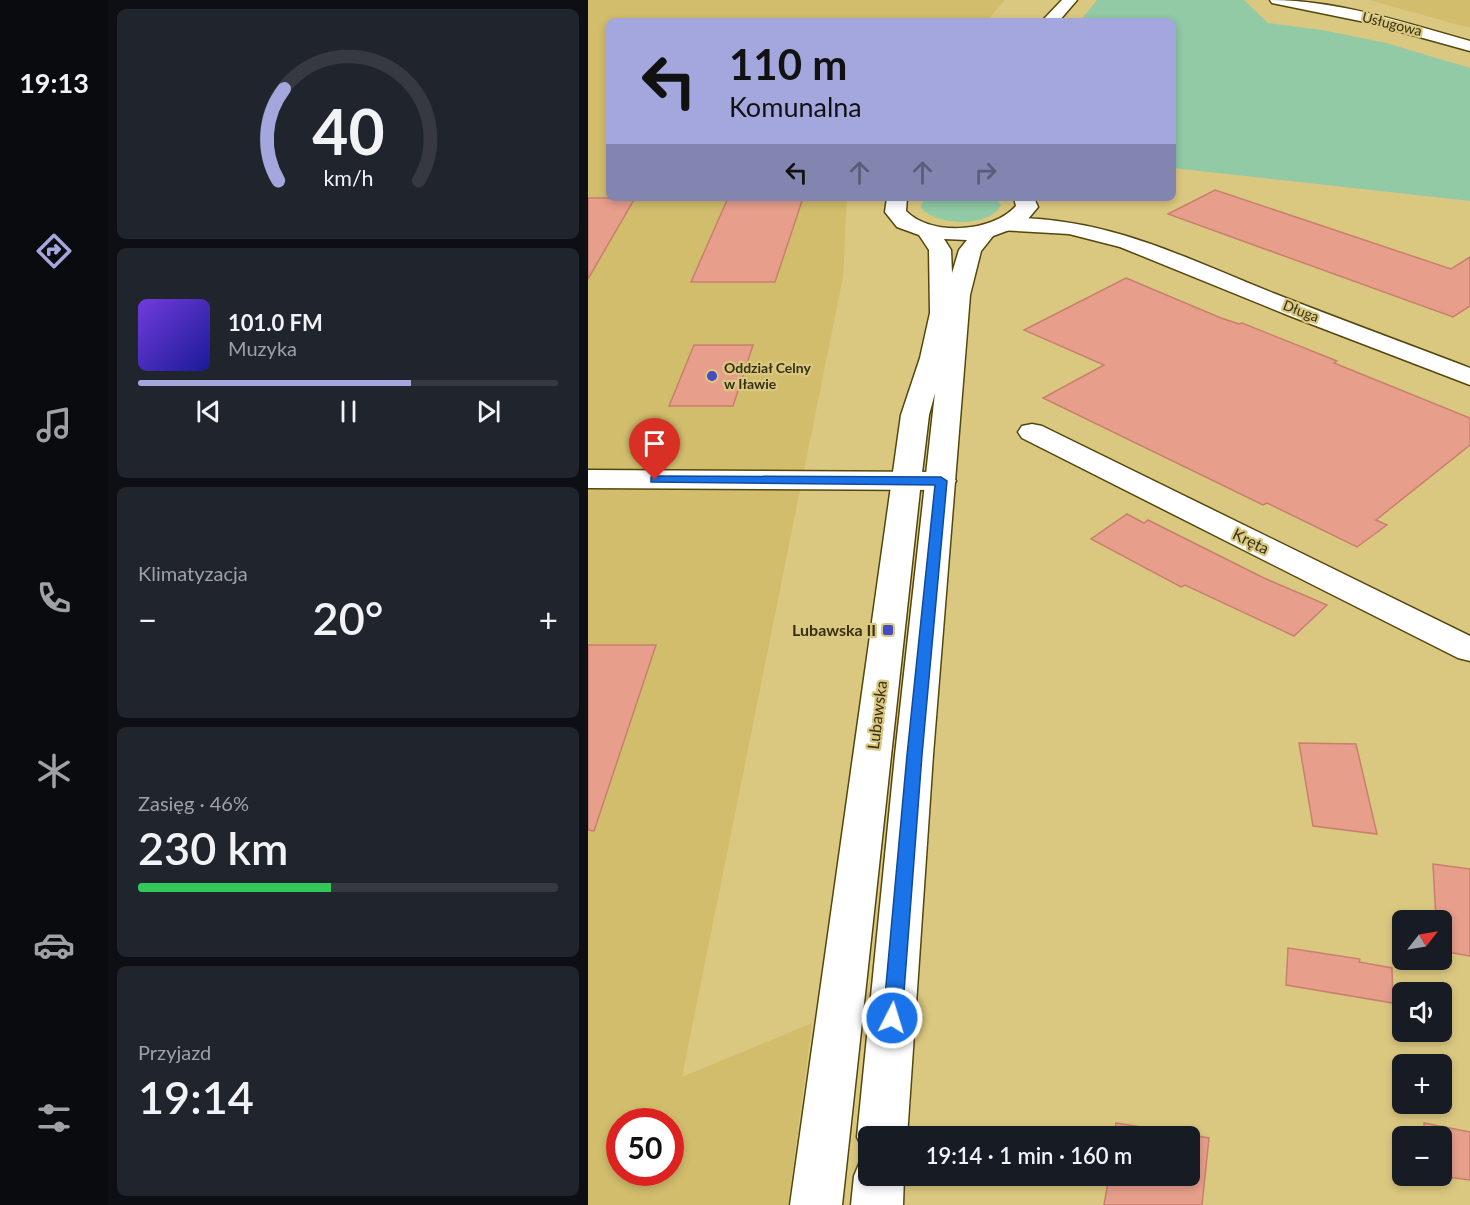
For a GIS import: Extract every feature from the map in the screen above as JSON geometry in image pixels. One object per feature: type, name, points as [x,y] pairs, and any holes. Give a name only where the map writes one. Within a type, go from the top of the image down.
[{"type":"main road","points":[[1052,18],[1063,0]]},
{"type":"main road","points":[[1052,18],[1070,0]]},
{"type":"main road","name":"Usługowa","points":[[1277,0],[1368,18],[1470,46]]},
{"type":"main road","name":"Długa","points":[[895,201],[893,205],[894,213],[901,220],[927,231],[956,234],[1032,223],[1059,225],[1134,243],[1241,288],[1470,376]]},
{"type":"main road","name":"Lubawska","points":[[816,1205],[923,481],[958,295],[970,250],[996,228],[1024,214],[1025,201]]},
{"type":"main road","name":"Długa","points":[[1032,201],[1093,218],[1115,228],[1134,243]]},
{"type":"main road","name":"Lubawska","points":[[883,1126],[914,755],[923,481],[915,415],[933,358],[942,313],[940,250],[927,231]]},
{"type":"main road","name":"Kręta","points":[[1032,432],[1470,650]]},
{"type":"main road","points":[[588,479],[923,481]]},
{"type":"main road","points":[[877,1205],[878,1186]]},
{"type":"shaded area","points":[[588,0],[1005,0],[990,18],[606,18],[606,201],[847,201],[843,277],[682,1077],[812,1023],[788,1205],[588,1205]]},
{"type":"shaded area","points":[[1369,0],[1470,0],[1470,28]]},
{"type":"green space","points":[[1097,0],[1244,0],[1268,23],[1322,30],[1386,43],[1470,68],[1470,201],[1176,168],[1176,18],[1082,18]]},
{"type":"green space","points":[[924,201],[998,201],[1001,205],[986,218],[962,222],[928,214],[921,208]]},
{"type":"building","points":[[1215,190],[1451,269],[1470,257],[1470,306],[1453,317],[1168,214]]},
{"type":"building","points":[[588,198],[606,198],[606,201],[633,201],[588,279]]},
{"type":"building","points":[[727,201],[802,201],[775,282],[691,282]]},
{"type":"building","points":[[1126,278],[1221,318],[1242,323],[1337,361],[1334,363],[1470,418],[1470,445],[1376,520],[1387,525],[1357,547],[1267,503],[1263,505],[1043,398],[1104,365],[1024,330]]},
{"type":"building","name":"Oddział Celny w Iławie","points":[[694,345],[753,345],[733,406],[669,406]]},
{"type":"building","points":[[1127,514],[1144,523],[1148,520],[1264,578],[1327,605],[1294,636],[1185,585],[1181,587],[1091,539]]},
{"type":"building","points":[[588,645],[656,645],[594,831],[588,830]]},
{"type":"building","points":[[1299,743],[1356,744],[1377,834],[1313,826]]},
{"type":"building","points":[[1433,864],[1470,869],[1470,956],[1452,953],[1452,910],[1435,910]]},
{"type":"building","points":[[1288,948],[1360,959],[1359,962],[1392,968],[1392,1003],[1286,985]]},
{"type":"building","points":[[1116,1123],[1135,1126],[1116,1126]]},
{"type":"building","points":[[1424,1123],[1439,1126],[1424,1126]]},
{"type":"building","points":[[1452,1128],[1470,1132],[1470,1180],[1452,1178]]},
{"type":"building","points":[[1200,1137],[1209,1138],[1202,1205],[1104,1205],[1107,1186],[1200,1186]]},
{"type":"place","name":"Oddział Celny w Iławie","points":[[712,376]]},
{"type":"place","name":"Lubawska II","points":[[888,630]]},
{"type":"route","points":[[655,480],[941,481],[914,755],[892,1018]]}]
